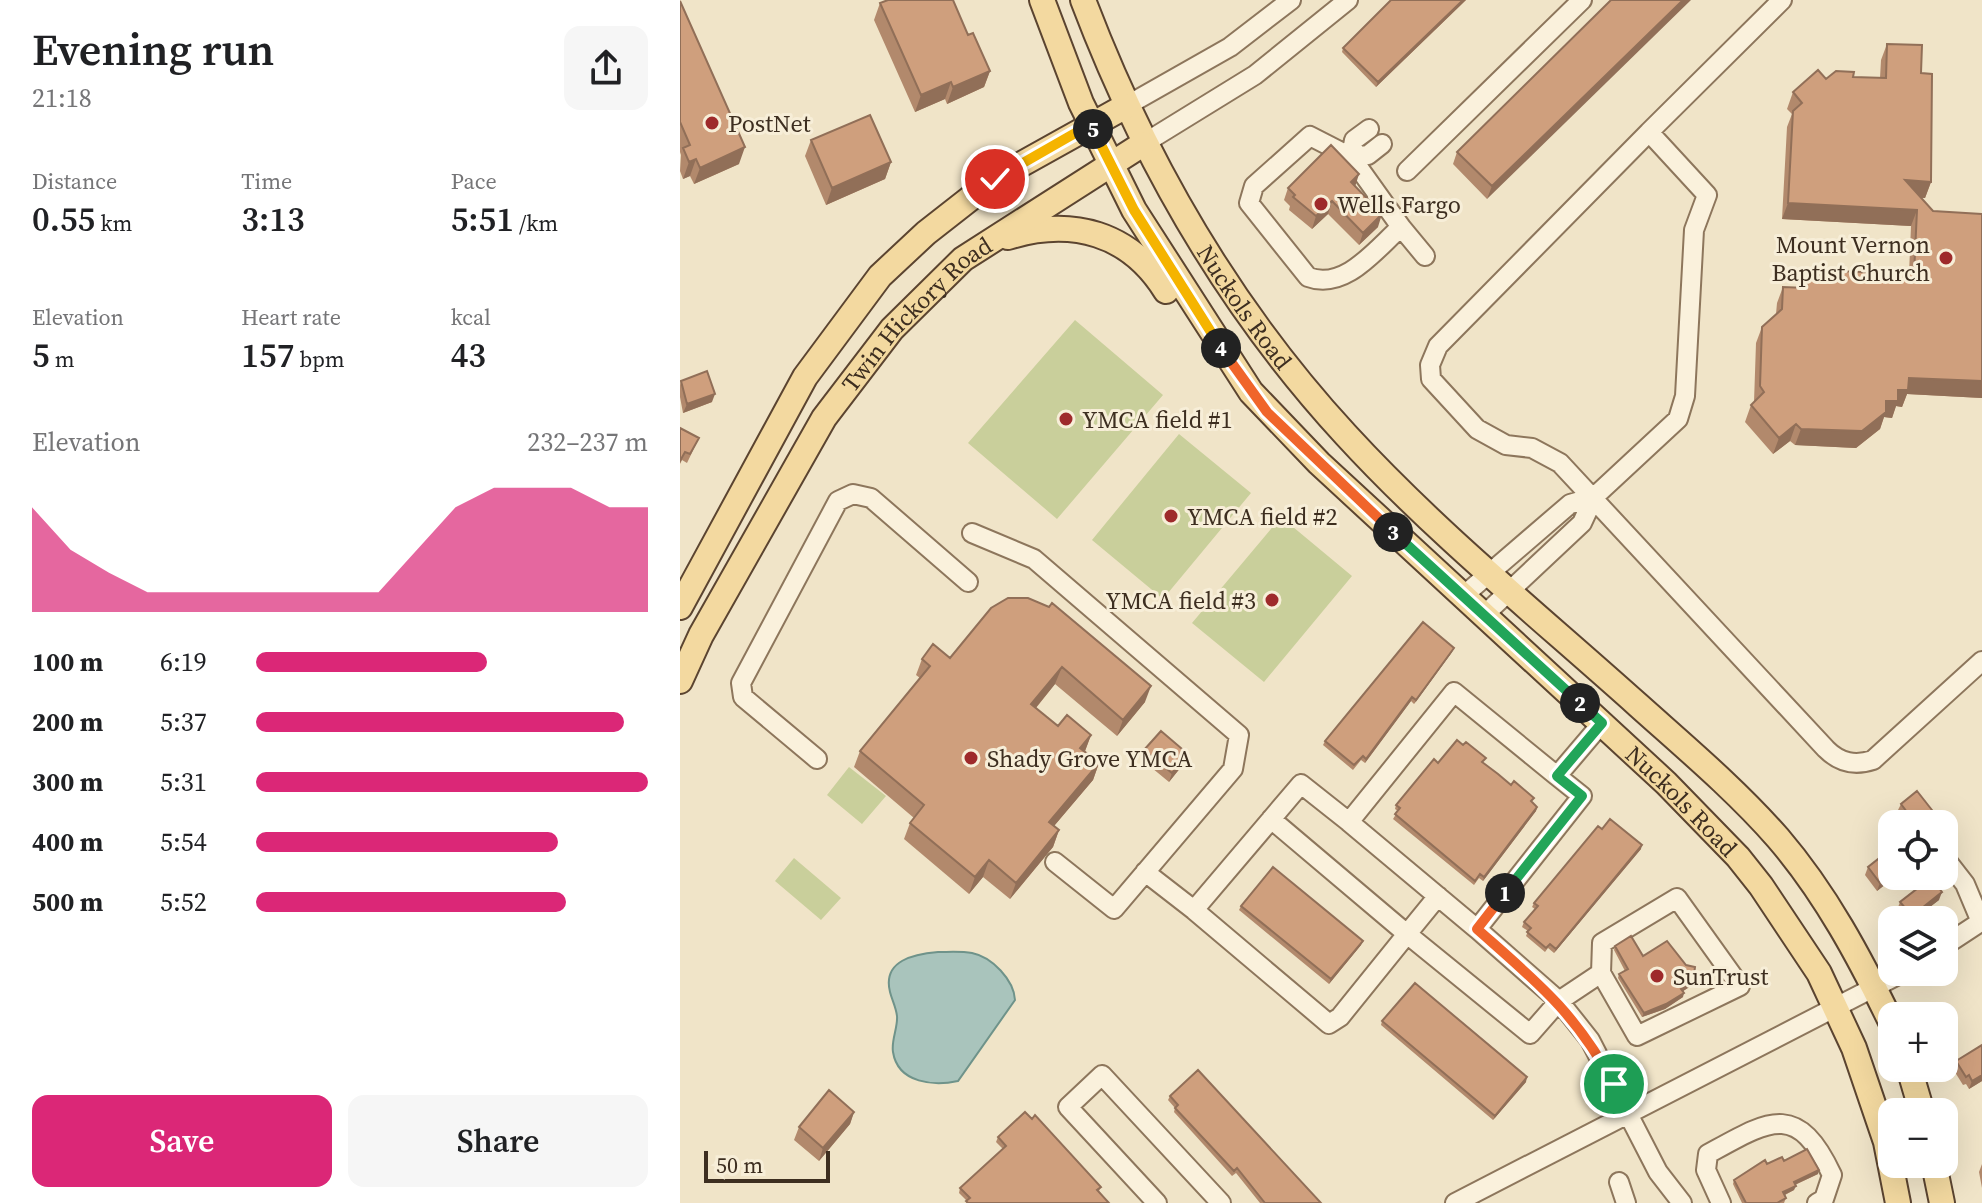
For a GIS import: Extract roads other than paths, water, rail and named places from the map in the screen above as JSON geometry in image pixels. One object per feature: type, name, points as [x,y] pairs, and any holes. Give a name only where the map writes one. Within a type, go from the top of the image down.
[{"type":"main road","name":"Nuckols Road","points":[[1042,0],[1091,124],[1134,210],[1178,284],[1251,392],[1301,447],[1602,723],[1738,857],[1793,932],[1837,1009],[1873,1100],[1898,1203]]},
{"type":"main road","name":"Nuckols Road","points":[[1083,0],[1143,144],[1215,268],[1292,373],[1357,447],[1700,761],[1778,838],[1819,891],[1881,1002]]},
{"type":"main road","name":"Twin Hickory Road","points":[[680,607],[805,377],[859,300],[904,253],[968,198],[1026,159],[1126,106]]},
{"type":"main road","name":"Twin Hickory Road","points":[[680,681],[701,635],[824,418],[892,329],[963,259],[1143,144]]},
{"type":"main road","points":[[963,259],[1009,236],[1031,230],[1073,228],[1111,238],[1132,250],[1146,264],[1189,326],[1251,392]]},
{"type":"main road","points":[[1937,1178],[1942,1203]]},
{"type":"street","name":"Twin Hickory Road","points":[[1126,106],[1230,47],[1291,0]]},
{"type":"street","name":"Twin Hickory Road","points":[[1143,144],[1255,75],[1348,0]]},
{"type":"street","points":[[1407,171],[1582,0]]},
{"type":"street","points":[[1782,0],[1438,346],[1430,365],[1431,379],[1477,429],[1506,445],[1532,448],[1560,463],[1826,749],[1845,762],[1873,760],[1982,661]]},
{"type":"street","points":[[1351,157],[1354,140],[1369,129]]},
{"type":"street","points":[[1484,615],[1582,523],[1594,497],[1678,419],[1685,396],[1694,230],[1707,195],[1649,132]]},
{"type":"street","points":[[1401,227],[1349,274],[1320,281],[1308,277],[1249,203],[1249,194],[1310,136],[1351,157],[1425,256]]},
{"type":"street","points":[[1351,157],[1368,155],[1382,144]]},
{"type":"street","points":[[817,759],[740,690],[780,607],[838,501],[853,494],[871,498],[968,582]]},
{"type":"street","points":[[1463,596],[1570,504],[1594,497]]},
{"type":"street","points":[[972,533],[1034,559],[1239,735],[1233,769],[1114,909],[1055,862]]},
{"type":"street","points":[[1349,822],[1454,692],[1582,796],[1477,929]]},
{"type":"street","points":[[1557,776],[1602,723]]},
{"type":"street","points":[[1194,910],[1301,784],[1438,896],[1559,1001],[1590,1040],[1658,1172],[1682,1203]]},
{"type":"street","points":[[1271,819],[1530,1034],[1559,1001],[1601,973]]},
{"type":"street","points":[[1145,872],[1329,1024],[1340,1017],[1438,896]]},
{"type":"street","points":[[1958,875],[1981,922],[1958,937]]},
{"type":"street","points":[[1677,898],[1740,986],[1637,1036],[1601,973],[1602,943],[1677,898]]},
{"type":"street","points":[[1455,1203],[1878,986]]},
{"type":"street","points":[[1157,1203],[1068,1107],[1102,1075],[1221,1203]]},
{"type":"street","points":[[1721,1203],[1706,1170],[1708,1154],[1748,1132],[1774,1124],[1792,1126],[1808,1133],[1832,1175],[1824,1199],[1817,1203]]},
{"type":"street","points":[[1619,1182],[1626,1203]]},
{"type":"water","points":[[938,952],[968,952],[987,959],[1006,977],[1015,1000],[958,1081],[939,1083],[910,1077],[896,1063],[893,1048],[897,1016],[889,981],[891,973],[902,961]]},
{"type":"place","name":"PostNet","points":[[712,123]]},
{"type":"place","name":"Wells Fargo","points":[[1321,204]]},
{"type":"place","name":"Mount Vernon Baptist Church","points":[[1946,258]]},
{"type":"place","name":"YMCA field #1","points":[[1066,419]]},
{"type":"place","name":"YMCA field #2","points":[[1171,516]]},
{"type":"place","name":"YMCA field #3","points":[[1272,600]]},
{"type":"place","name":"Shady Grove YMCA","points":[[971,758]]},
{"type":"place","name":"SunTrust","points":[[1657,976]]}]
